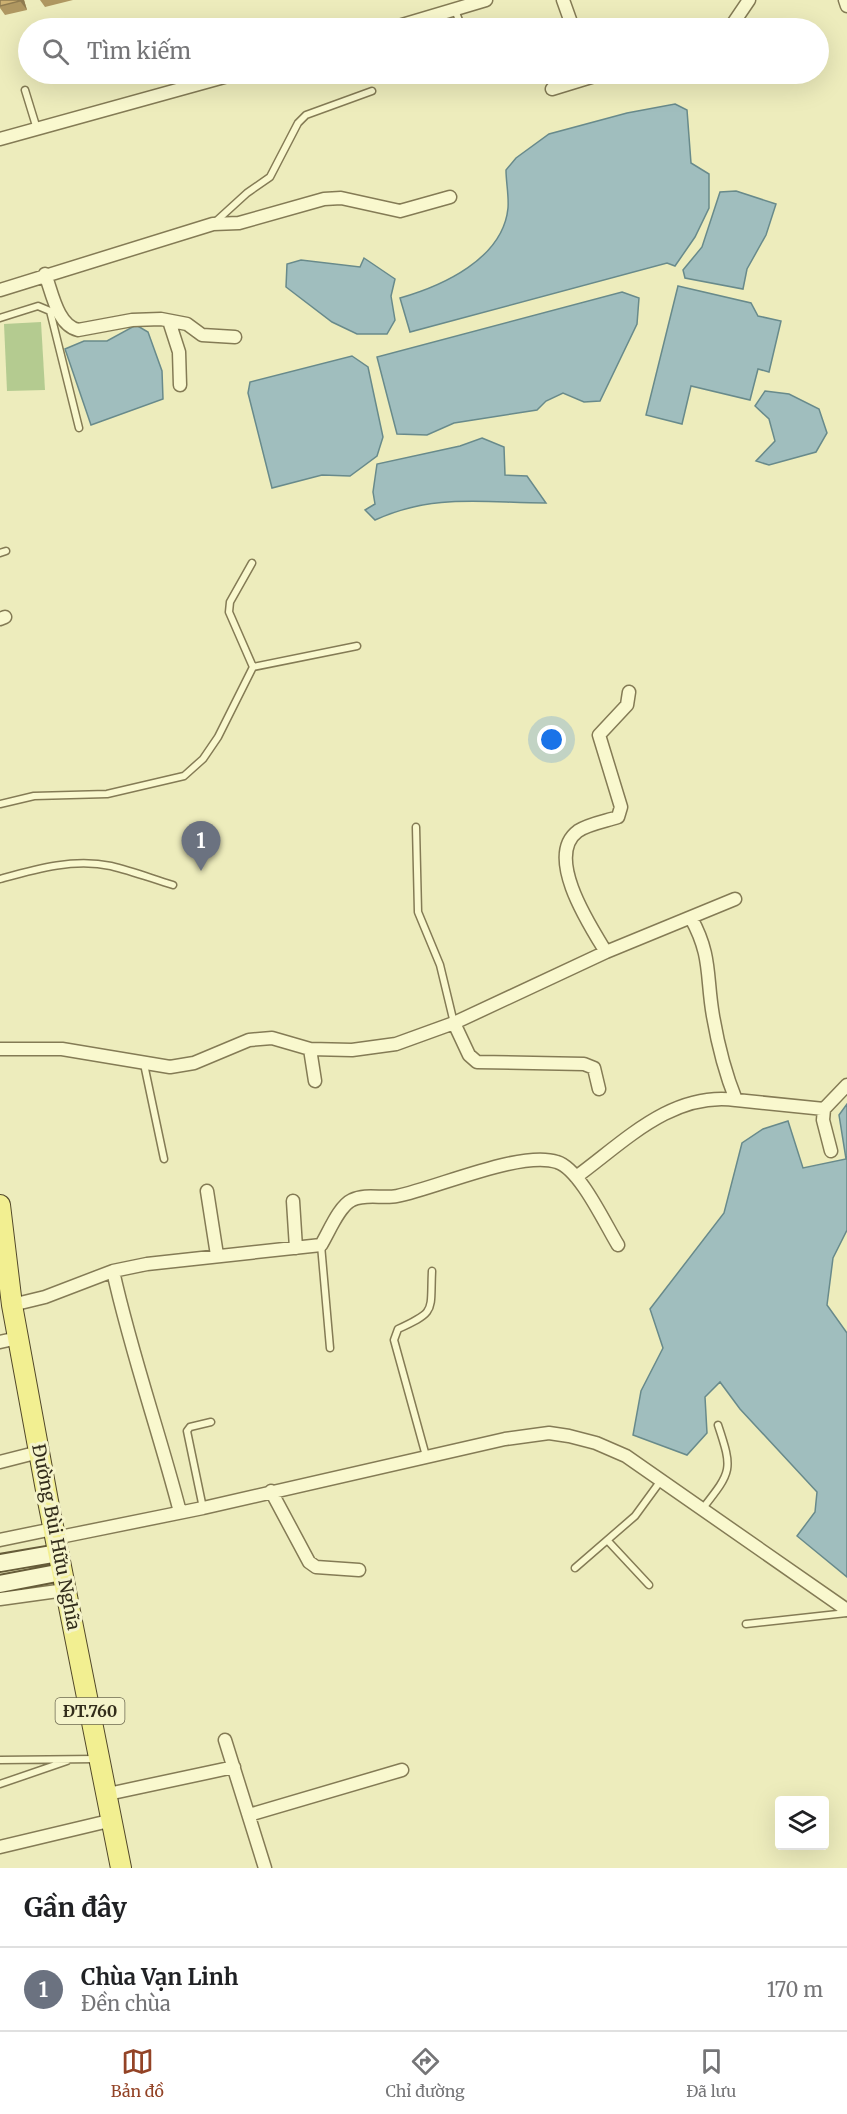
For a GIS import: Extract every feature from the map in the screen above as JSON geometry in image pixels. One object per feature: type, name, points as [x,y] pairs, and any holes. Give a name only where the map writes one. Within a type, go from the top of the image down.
[{"type":"main road","name":"Đường Bùi Hữu Nghĩa","points":[[0,1205],[12,1305],[9,1340],[39,1452],[121,1868]]},
{"type":"main road","points":[[0,1563],[59,1556]]},
{"type":"main road","points":[[0,1584],[23,1579],[59,1556]]},
{"type":"street","points":[[427,18],[486,0]]},
{"type":"street","points":[[563,0],[569,18]]},
{"type":"street","points":[[737,18],[749,0]]},
{"type":"street","points":[[845,0],[847,6]]},
{"type":"street","points":[[0,139],[195,84]]},
{"type":"street","points":[[552,89],[567,84]]},
{"type":"street","points":[[0,290],[45,274],[213,224],[239,223],[324,199],[341,198],[400,211],[450,197]]},
{"type":"street","points":[[45,274],[62,317],[71,328],[78,330],[132,320],[169,321],[186,324],[202,335],[215,338],[235,338]]},
{"type":"street","points":[[169,321],[179,352],[180,385]]},
{"type":"street","points":[[606,952],[589,924],[570,883],[566,861],[567,844],[579,830],[618,817],[621,807],[599,735],[627,705],[629,692]]},
{"type":"street","points":[[0,1049],[62,1049],[170,1067],[194,1063],[249,1040],[272,1038],[310,1049],[352,1050],[396,1044],[454,1023],[606,952],[735,899]]},
{"type":"street","points":[[691,918],[702,938],[709,962],[717,1038],[723,1068],[736,1100]]},
{"type":"street","points":[[454,1023],[469,1055],[477,1062],[584,1064],[594,1068],[599,1089]]},
{"type":"street","points":[[310,1049],[315,1081]]},
{"type":"street","points":[[831,1151],[823,1120],[824,1109],[847,1085]]},
{"type":"street","points":[[576,1177],[674,1107],[719,1098],[824,1109]]},
{"type":"street","points":[[12,1305],[45,1297],[113,1271],[217,1255],[321,1245],[345,1206],[352,1200],[369,1196],[395,1197],[540,1158],[568,1167],[618,1245]]},
{"type":"street","points":[[207,1191],[217,1255]]},
{"type":"street","points":[[293,1201],[296,1248]]},
{"type":"street","points":[[113,1271],[129,1344],[155,1418],[180,1512]]},
{"type":"street","points":[[0,1599],[59,1556],[180,1512],[426,1456],[549,1433],[596,1443],[626,1456],[662,1479],[847,1611]]},
{"type":"street","points":[[0,1462],[39,1452]]},
{"type":"street","points":[[271,1491],[309,1562],[316,1567],[359,1570]]},
{"type":"street","points":[[0,1540],[59,1556]]},
{"type":"street","points":[[225,1740],[265,1868]]},
{"type":"street","points":[[108,1794],[234,1767]]},
{"type":"street","points":[[249,1815],[402,1770]]},
{"type":"street","points":[[0,1847],[113,1820]]},
{"type":"lane","points":[[455,10],[458,18]]},
{"type":"lane","points":[[25,90],[38,129]]},
{"type":"lane","points":[[213,224],[247,193],[270,177],[298,123],[306,115],[372,91]]},
{"type":"lane","points":[[0,318],[38,306],[50,311],[79,428]]},
{"type":"lane","points":[[252,562],[230,602],[229,612],[253,667]]},
{"type":"lane","points":[[253,667],[357,646]]},
{"type":"lane","points":[[0,804],[34,796],[107,794],[184,776],[203,759],[218,737],[253,667]]},
{"type":"lane","points":[[416,827],[418,912],[440,964],[454,1023]]},
{"type":"lane","points":[[0,879],[45,866],[85,864],[110,866],[173,885]]},
{"type":"lane","points":[[144,1064],[164,1159]]},
{"type":"lane","points":[[321,1245],[330,1348]]},
{"type":"lane","points":[[426,1456],[394,1340],[398,1329],[425,1316],[430,1307],[432,1271]]},
{"type":"lane","points":[[203,1508],[187,1431],[190,1427],[211,1422]]},
{"type":"lane","points":[[703,1508],[726,1479],[729,1464],[718,1425]]},
{"type":"lane","points":[[575,1568],[635,1516],[662,1479]]},
{"type":"lane","points":[[608,1541],[649,1585]]},
{"type":"lane","points":[[746,1624],[847,1611]]},
{"type":"lane","points":[[0,1760],[100,1759]]},
{"type":"lane","points":[[0,1784],[70,1760]]},
{"type":"green space","points":[[41,322],[45,390],[7,391],[4,324]]},
{"type":"water","points":[[675,104],[687,110],[691,163],[709,174],[709,208],[695,237],[675,266],[667,263],[410,332],[400,298],[434,286],[468,268],[495,242],[504,226],[508,208],[506,170],[516,158],[549,134],[627,113]]},
{"type":"water","points":[[736,191],[776,204],[766,235],[747,269],[743,289],[685,278],[683,270],[702,247],[720,192]]},
{"type":"water","points":[[364,258],[395,279],[391,296],[395,320],[387,334],[357,334],[332,322],[286,287],[287,264],[301,260],[360,267]]},
{"type":"water","points":[[678,286],[751,303],[758,316],[781,321],[769,372],[758,369],[750,400],[691,386],[682,424],[646,415]]},
{"type":"water","points":[[622,292],[639,298],[637,324],[600,401],[584,402],[563,393],[546,401],[537,410],[454,423],[427,435],[397,434],[377,357]]},
{"type":"water","points":[[136,325],[148,332],[162,371],[163,399],[91,425],[65,349],[84,341],[107,341]]},
{"type":"water","points":[[352,356],[368,367],[383,437],[377,456],[350,476],[322,475],[272,488],[248,393],[250,382]]},
{"type":"water","points":[[765,391],[789,394],[819,409],[827,433],[816,452],[769,465],[756,461],[775,441],[769,419],[755,406]]},
{"type":"water","points":[[482,438],[504,447],[505,475],[527,476],[546,503],[459,501],[418,506],[375,520],[365,510],[375,504],[373,492],[377,464],[460,446]]},
{"type":"water","points":[[847,1104],[847,1230],[833,1258],[827,1305],[847,1333],[847,1577],[797,1536],[815,1512],[817,1492],[740,1409],[720,1382],[705,1397],[707,1433],[687,1455],[633,1435],[641,1391],[663,1348],[650,1309],[724,1213],[742,1143],[763,1129],[788,1121],[803,1168],[846,1159],[839,1115]]},
{"type":"building","points":[[0,0],[20,0],[20,1],[0,6]]},
{"type":"place","name":"Chùa Vạn Linh","points":[[201,871]]}]
